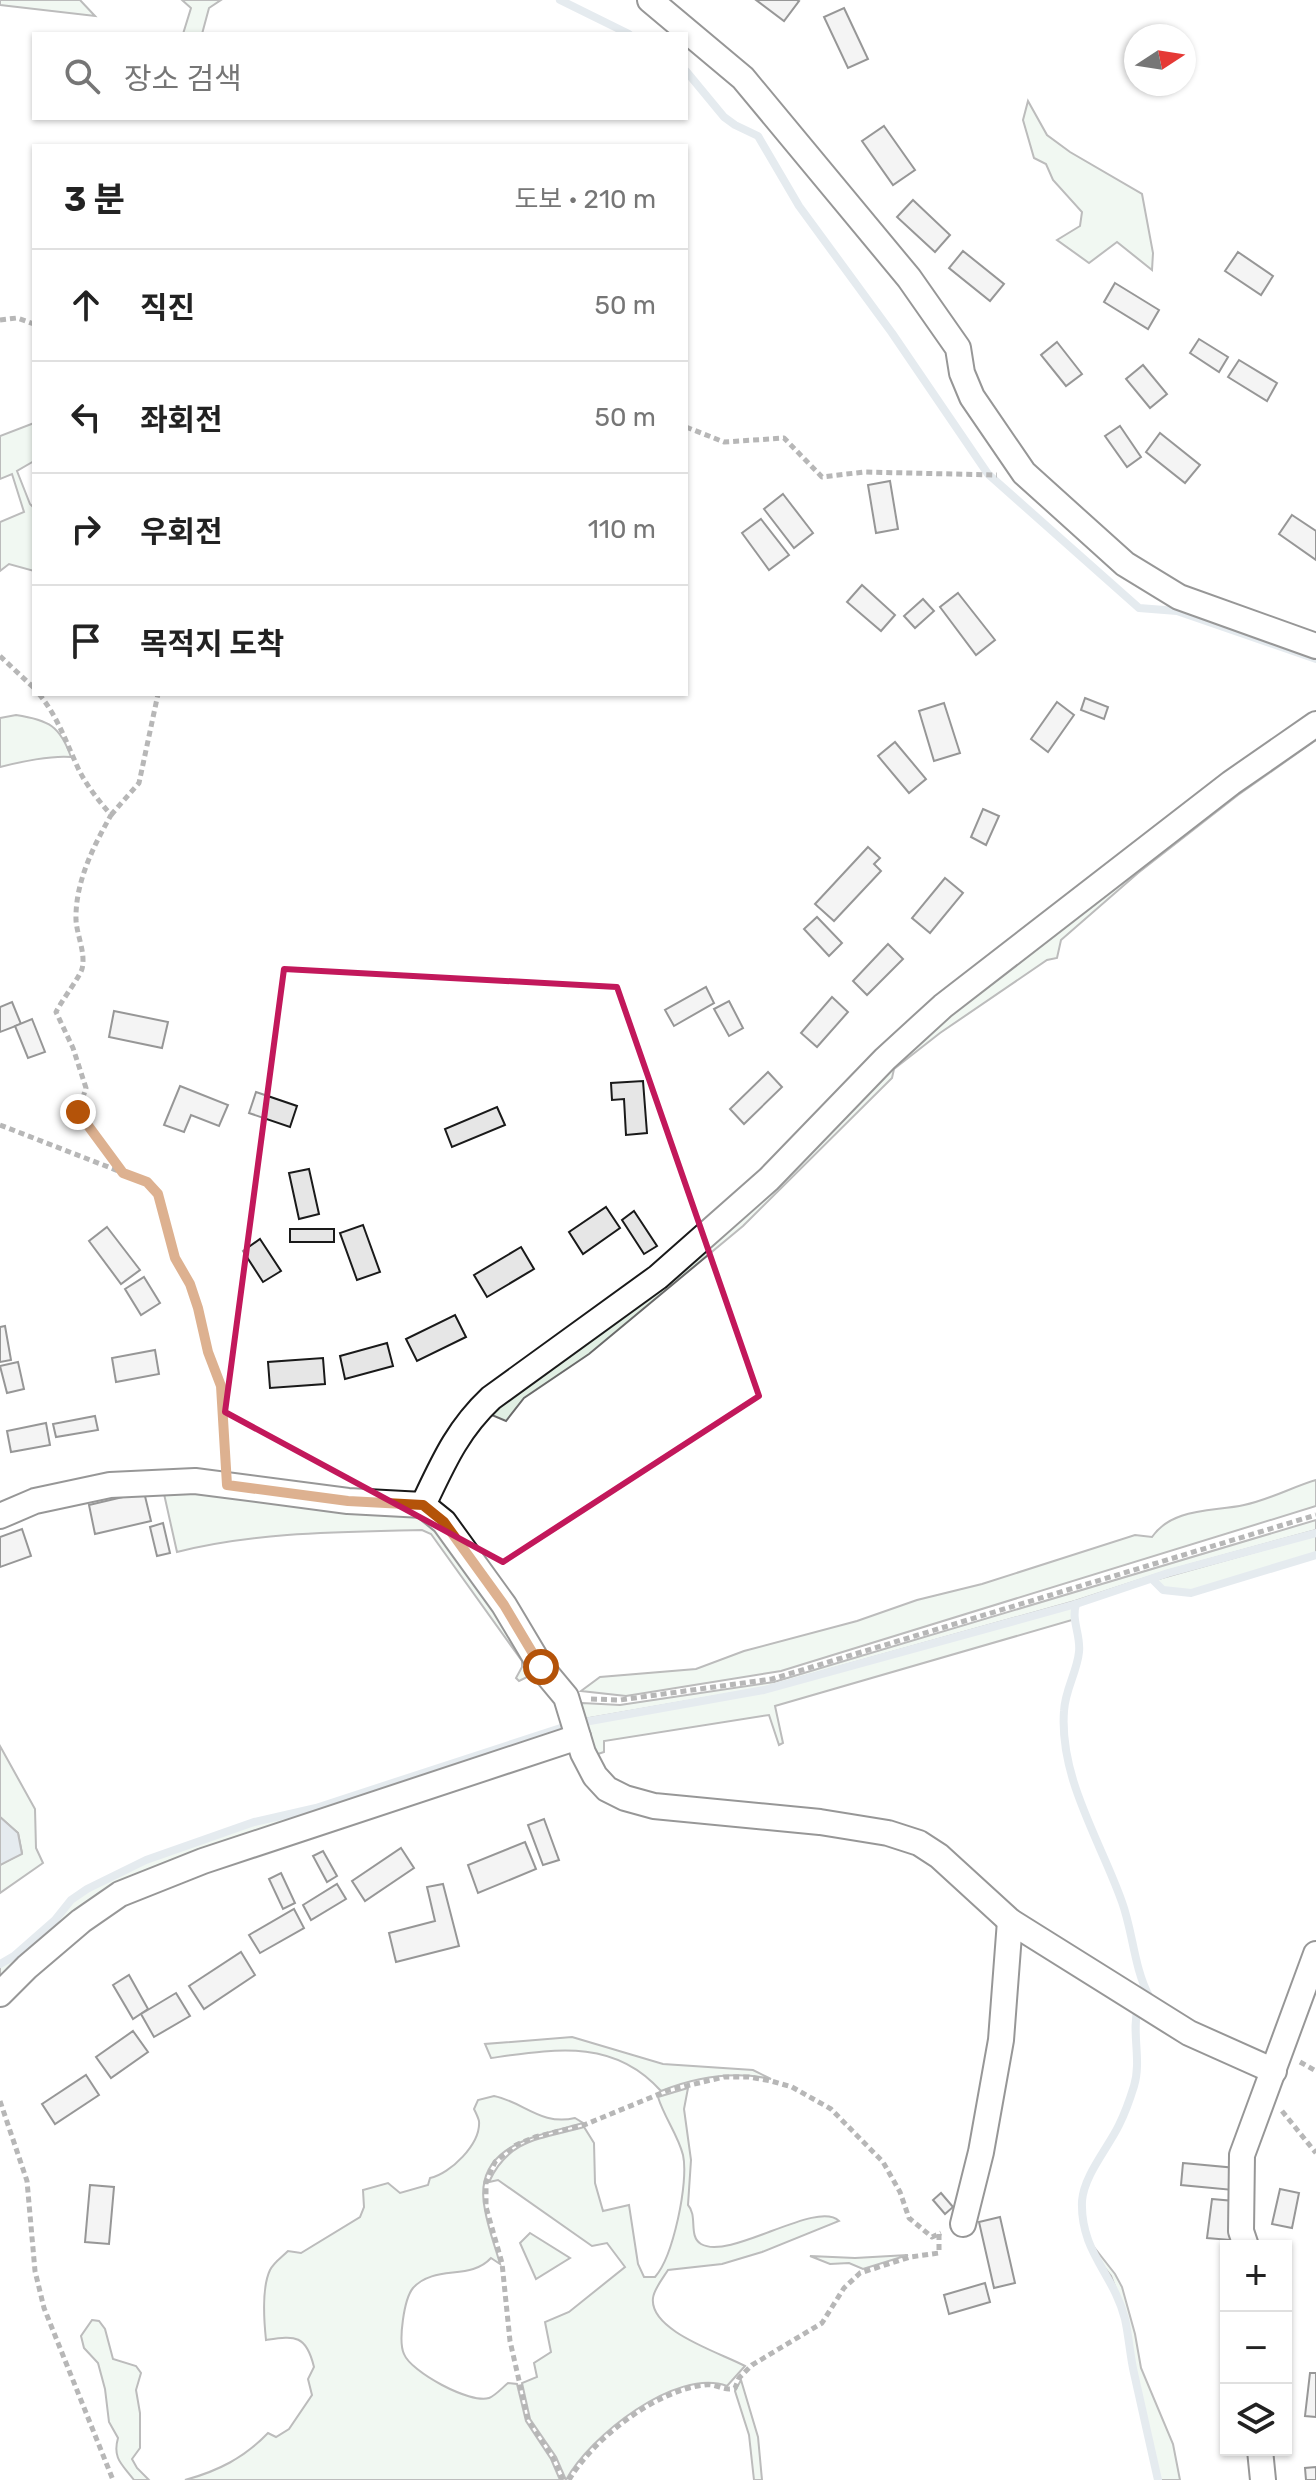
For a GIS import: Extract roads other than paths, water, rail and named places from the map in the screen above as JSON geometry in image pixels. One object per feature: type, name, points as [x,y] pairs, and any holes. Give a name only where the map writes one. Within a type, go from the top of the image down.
[{"type":"street","points":[[650,0],[743,78],[909,278],[958,348],[962,373],[972,397],[1024,473],[1125,564],[1179,597],[1316,646]]},
{"type":"street","points":[[423,1505],[450,1446],[471,1417],[491,1398],[658,1277],[769,1179],[885,1059],[943,1006],[1231,783],[1316,724]]},
{"type":"street","points":[[0,1516],[35,1501],[110,1485],[195,1481],[348,1501],[423,1505],[444,1522],[504,1605],[541,1667],[566,1697],[578,1737],[595,1776],[607,1789],[654,1806],[820,1822],[888,1833],[919,1843],[939,1856],[1010,1921],[1270,2081]]},
{"type":"street","points":[[0,1994],[81,1921],[120,1894],[203,1861],[578,1737]]},
{"type":"street","points":[[963,2224],[981,2152],[1001,2040],[1010,1921]]},
{"type":"street","points":[[1244,2240],[1241,2231],[1242,2155],[1316,1954]]},
{"type":"street","points":[[1261,2456],[1263,2480]]},
{"type":"waterway","points":[[560,0],[625,32]]},
{"type":"waterway","points":[[688,73],[724,117],[758,136],[799,206],[892,333],[988,474],[1139,608],[1177,611],[1316,659]]},
{"type":"waterway","points":[[0,1964],[14,1956],[55,1920],[71,1900],[87,1889],[146,1860],[254,1822],[316,1808],[573,1724],[764,1690],[1076,1604],[1168,1573],[1316,1533]]},
{"type":"waterway","points":[[1152,1579],[1163,1590],[1191,1593],[1316,1555]]},
{"type":"waterway","points":[[1076,1604],[1079,1652],[1064,1711],[1068,1761],[1083,1809],[1122,1902],[1140,1974],[1149,1996],[1145,2004],[1138,2007],[1136,2017],[1137,2066],[1134,2086],[1119,2125],[1087,2181],[1082,2201],[1083,2219],[1086,2235],[1125,2319],[1158,2480]]}]
